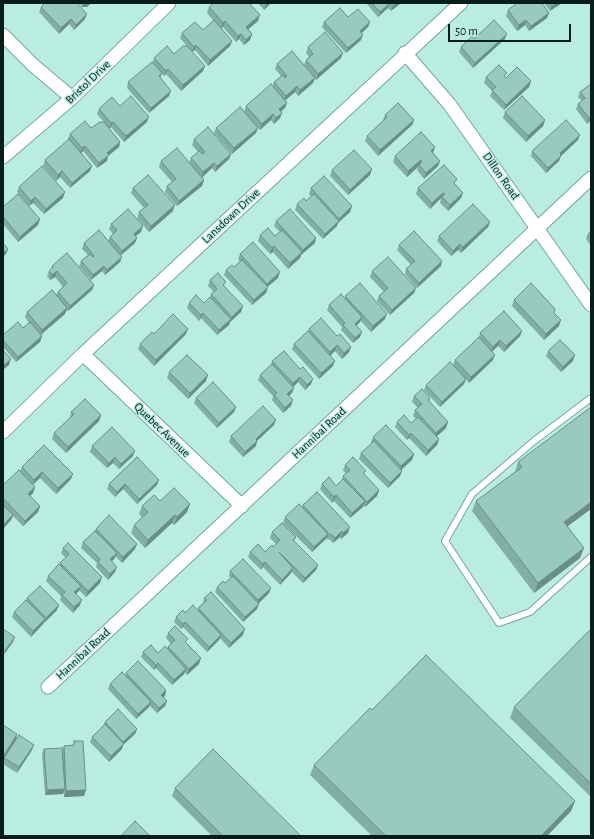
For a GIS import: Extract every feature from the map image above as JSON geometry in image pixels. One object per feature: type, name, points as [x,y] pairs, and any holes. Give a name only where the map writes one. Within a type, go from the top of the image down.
[{"type":"street","name":"Bristol Drive","points":[[3,157],[72,98],[168,3]]},
{"type":"street","name":"Lansdown Drive","points":[[3,432],[83,354],[405,53],[461,3]]},
{"type":"street","points":[[3,35],[34,65],[72,98]]},
{"type":"street","name":"Dillon Road","points":[[405,53],[450,105],[591,304]]},
{"type":"street","name":"Hannibal Road","points":[[48,687],[591,178]]},
{"type":"street","name":"Quebec Avenue","points":[[83,354],[242,506]]},
{"type":"lane","points":[[591,398],[534,441],[472,494],[445,541],[499,623],[530,612],[591,557]]},
{"type":"building","points":[[45,3],[77,3],[87,14],[76,25],[71,19],[61,28],[41,7]]},
{"type":"building","points":[[214,3],[249,3],[260,15],[246,27],[252,34],[246,40],[241,34],[238,36],[225,21],[223,23],[209,7]]},
{"type":"building","points":[[372,3],[390,3],[380,12]]},
{"type":"building","points":[[517,3],[542,3],[549,13],[531,26],[526,20],[519,25],[508,10]]},
{"type":"building","points":[[340,8],[348,17],[358,9],[370,22],[360,31],[363,35],[348,48],[324,22]]},
{"type":"building","points":[[214,20],[232,41],[210,60],[196,45],[194,47],[182,33],[195,22],[203,30]]},
{"type":"building","points":[[494,20],[507,34],[475,63],[461,47],[472,36],[474,39]]},
{"type":"building","points":[[325,32],[343,53],[318,74],[306,60],[313,54],[308,47]]},
{"type":"building","points":[[167,46],[174,54],[183,46],[187,46],[205,66],[183,85],[168,69],[166,71],[154,58]]},
{"type":"building","points":[[292,51],[315,78],[300,90],[297,86],[286,96],[274,82],[283,75],[285,78],[287,76],[277,64]]},
{"type":"building","points":[[152,62],[162,73],[159,76],[171,91],[151,108],[128,82]]},
{"type":"building","points":[[499,65],[507,73],[504,76],[506,78],[517,67],[531,81],[506,105],[492,90],[496,87],[486,77]]},
{"type":"building","points":[[271,84],[287,103],[279,109],[282,113],[276,118],[273,114],[262,124],[246,106]]},
{"type":"building","points":[[591,84],[591,116],[589,118],[578,104],[585,98],[580,92]]},
{"type":"building","points":[[131,96],[149,117],[126,136],[113,122],[111,123],[99,109],[112,97],[120,106]]},
{"type":"building","points":[[522,96],[545,120],[528,136],[505,112]]},
{"type":"building","points":[[398,103],[414,120],[380,150],[367,136],[387,117],[385,115]]},
{"type":"building","points":[[240,107],[258,128],[234,148],[216,128]]},
{"type":"building","points":[[566,120],[580,135],[560,153],[561,156],[548,168],[532,151]]},
{"type":"building","points":[[85,121],[91,128],[100,122],[104,122],[120,142],[107,153],[109,155],[99,163],[85,146],[82,148],[70,134]]},
{"type":"building","points":[[208,127],[231,154],[217,166],[214,163],[203,172],[191,158],[199,151],[203,154],[205,152],[194,139]]},
{"type":"building","points":[[421,132],[435,147],[431,151],[440,161],[426,173],[419,165],[422,162],[421,160],[408,171],[395,156]]},
{"type":"building","points":[[69,139],[92,166],[72,183],[62,171],[58,175],[45,160]]},
{"type":"building","points":[[177,148],[204,180],[179,201],[167,186],[176,179],[161,161]]},
{"type":"building","points":[[354,150],[372,169],[350,190],[332,170]]},
{"type":"building","points":[[444,165],[457,179],[454,183],[463,193],[450,205],[442,197],[445,194],[443,193],[432,203],[418,188]]},
{"type":"building","points":[[42,166],[65,192],[46,209],[35,197],[31,201],[19,187]]},
{"type":"building","points":[[148,175],[175,205],[151,226],[139,212],[148,205],[133,188]]},
{"type":"building","points":[[324,176],[352,206],[339,219],[311,188]]},
{"type":"building","points":[[18,194],[40,219],[20,237],[3,217],[3,207]]},
{"type":"building","points":[[314,194],[339,221],[325,234],[297,204],[304,198],[306,201]]},
{"type":"building","points":[[473,204],[490,222],[463,247],[460,244],[453,251],[439,236]]},
{"type":"building","points":[[128,209],[143,226],[134,234],[137,238],[122,251],[110,237],[117,230],[111,224]]},
{"type":"building","points":[[290,209],[316,238],[303,250],[276,221]]},
{"type":"building","points":[[268,228],[275,236],[282,230],[302,252],[290,263],[274,246],[272,248],[260,235]]},
{"type":"building","points":[[99,230],[122,257],[107,270],[104,266],[93,275],[81,261],[90,254],[93,257],[94,256],[84,243]]},
{"type":"building","points":[[414,231],[442,261],[419,283],[406,269],[415,261],[399,245]]},
{"type":"building","points":[[591,231],[591,238],[588,234]]},
{"type":"building","points":[[253,242],[280,272],[267,284],[240,254]]},
{"type":"building","points":[[3,243],[8,249],[3,253]]},
{"type":"building","points":[[67,253],[94,285],[70,306],[58,292],[67,283],[57,271],[52,275],[49,271],[53,267],[52,266]]},
{"type":"building","points":[[388,257],[416,288],[392,310],[379,296],[388,288],[372,271]]},
{"type":"building","points":[[242,260],[268,287],[254,300],[226,270],[232,265],[234,267]]},
{"type":"building","points":[[218,273],[226,282],[223,285],[243,306],[232,317],[211,294],[217,289],[210,280]]},
{"type":"building","points":[[360,283],[387,314],[373,326],[345,296]]},
{"type":"building","points":[[531,283],[555,309],[554,313],[561,320],[546,334],[514,300]]},
{"type":"building","points":[[52,290],[67,308],[42,330],[27,312]]},
{"type":"building","points":[[341,294],[362,317],[355,324],[362,332],[355,338],[343,325],[345,323],[329,305]]},
{"type":"building","points":[[196,295],[204,303],[210,297],[231,319],[219,330],[203,313],[201,315],[189,303]]},
{"type":"building","points":[[504,311],[522,331],[506,346],[500,340],[493,347],[480,333]]},
{"type":"building","points":[[173,314],[188,329],[156,360],[140,344],[152,332],[154,334]]},
{"type":"building","points":[[321,318],[337,336],[340,334],[351,347],[344,353],[337,345],[330,352],[309,329]]},
{"type":"building","points":[[18,322],[23,328],[30,322],[42,336],[18,357],[3,340],[3,335]]},
{"type":"building","points":[[308,331],[335,361],[321,373],[294,344]]},
{"type":"building","points":[[479,337],[495,355],[471,377],[455,360]]},
{"type":"building","points":[[560,340],[575,355],[563,367],[548,351]]},
{"type":"building","points":[[3,350],[11,359],[3,366]]},
{"type":"building","points":[[284,351],[300,369],[303,367],[313,379],[307,385],[300,377],[293,383],[272,361]]},
{"type":"building","points":[[187,355],[208,375],[190,393],[169,372]]},
{"type":"building","points":[[450,362],[466,379],[442,402],[426,385]]},
{"type":"building","points":[[272,364],[294,388],[287,394],[293,400],[285,408],[274,395],[277,393],[260,375]]},
{"type":"building","points":[[213,382],[236,407],[219,423],[196,398]]},
{"type":"building","points":[[422,389],[430,398],[428,400],[448,422],[436,433],[415,410],[422,404],[414,396]]},
{"type":"building","points":[[85,399],[101,415],[68,447],[54,433],[74,414],[71,412]]},
{"type":"building","points":[[263,406],[276,420],[245,452],[231,436]]},
{"type":"building","points":[[591,407],[591,502],[564,522],[584,548],[538,583],[476,501],[522,467],[518,462]]},
{"type":"building","points":[[404,415],[411,423],[418,417],[439,439],[428,450],[411,433],[409,435],[397,422]]},
{"type":"building","points":[[386,425],[414,454],[401,466],[373,437]]},
{"type":"building","points":[[112,427],[135,451],[121,464],[115,457],[109,463],[92,446]]},
{"type":"building","points":[[374,441],[402,471],[390,483],[361,453]]},
{"type":"building","points":[[44,445],[73,474],[58,488],[42,472],[34,480],[22,467]]},
{"type":"building","points":[[137,457],[159,480],[139,499],[125,484],[117,492],[109,484]]},
{"type":"building","points":[[353,457],[366,471],[363,473],[379,490],[367,502],[343,476],[350,470],[345,465]]},
{"type":"building","points":[[19,470],[35,487],[28,494],[40,506],[25,521],[3,498],[3,485]]},
{"type":"building","points":[[329,477],[336,486],[343,479],[365,501],[352,513],[336,495],[334,497],[322,484]]},
{"type":"building","points":[[174,488],[190,504],[177,517],[175,515],[148,540],[134,525],[148,512],[142,506],[154,495],[160,501]]},
{"type":"building","points":[[317,492],[350,527],[343,533],[342,531],[335,538],[331,534],[330,535],[303,505]]},
{"type":"building","points":[[299,504],[328,534],[314,547],[285,517]]},
{"type":"building","points":[[3,505],[13,515],[3,525]]},
{"type":"building","points":[[109,515],[137,544],[123,557],[96,529]]},
{"type":"building","points":[[282,523],[296,537],[293,540],[318,565],[305,578],[279,552],[293,568],[282,580],[265,562],[263,564],[250,552],[258,544],[265,552],[272,545],[273,547],[280,540],[272,532]]},
{"type":"building","points":[[95,531],[117,553],[110,559],[117,567],[110,574],[98,562],[100,559],[83,542]]},
{"type":"building","points":[[68,543],[102,577],[88,591],[60,563],[69,554],[63,548]]},
{"type":"building","points":[[243,559],[271,588],[258,600],[230,571]]},
{"type":"building","points":[[59,564],[81,586],[74,592],[82,600],[74,607],[62,595],[65,592],[48,576]]},
{"type":"building","points":[[233,576],[259,604],[245,617],[217,587],[223,581],[225,583]]},
{"type":"building","points":[[40,586],[59,605],[46,618],[27,598]]},
{"type":"building","points":[[211,592],[245,629],[231,643],[198,608],[207,600],[204,598]]},
{"type":"building","points":[[26,600],[45,619],[33,631],[14,612]]},
{"type":"building","points":[[193,605],[221,635],[209,647],[185,622],[183,624],[176,617],[183,610],[185,613]]},
{"type":"building","points":[[175,626],[188,639],[185,642],[201,658],[189,669],[168,647],[175,640],[168,633]]},
{"type":"building","points":[[3,629],[15,637],[5,651],[3,650]]},
{"type":"building","points":[[591,629],[591,784],[514,707]]},
{"type":"building","points":[[151,645],[158,653],[165,646],[186,669],[174,680],[158,663],[156,665],[143,652]]},
{"type":"building","points":[[426,655],[575,801],[541,836],[386,836],[314,765],[370,708],[372,710]]},
{"type":"building","points":[[138,661],[166,690],[161,695],[167,701],[159,708],[126,673]]},
{"type":"building","points":[[122,672],[151,702],[138,714],[110,684]]},
{"type":"building","points":[[118,709],[137,729],[123,742],[105,722]]},
{"type":"building","points":[[105,724],[124,744],[111,756],[92,737]]},
{"type":"building","points":[[3,725],[17,734],[3,757]]},
{"type":"building","points":[[19,735],[34,745],[19,767],[4,758]]},
{"type":"building","points":[[74,741],[83,741],[86,790],[66,791],[64,746],[74,745]]},
{"type":"building","points":[[62,748],[65,789],[47,790],[44,749]]},
{"type":"building","points":[[213,749],[301,836],[223,836],[175,788]]},
{"type":"building","points":[[135,821],[150,836],[121,836]]}]
